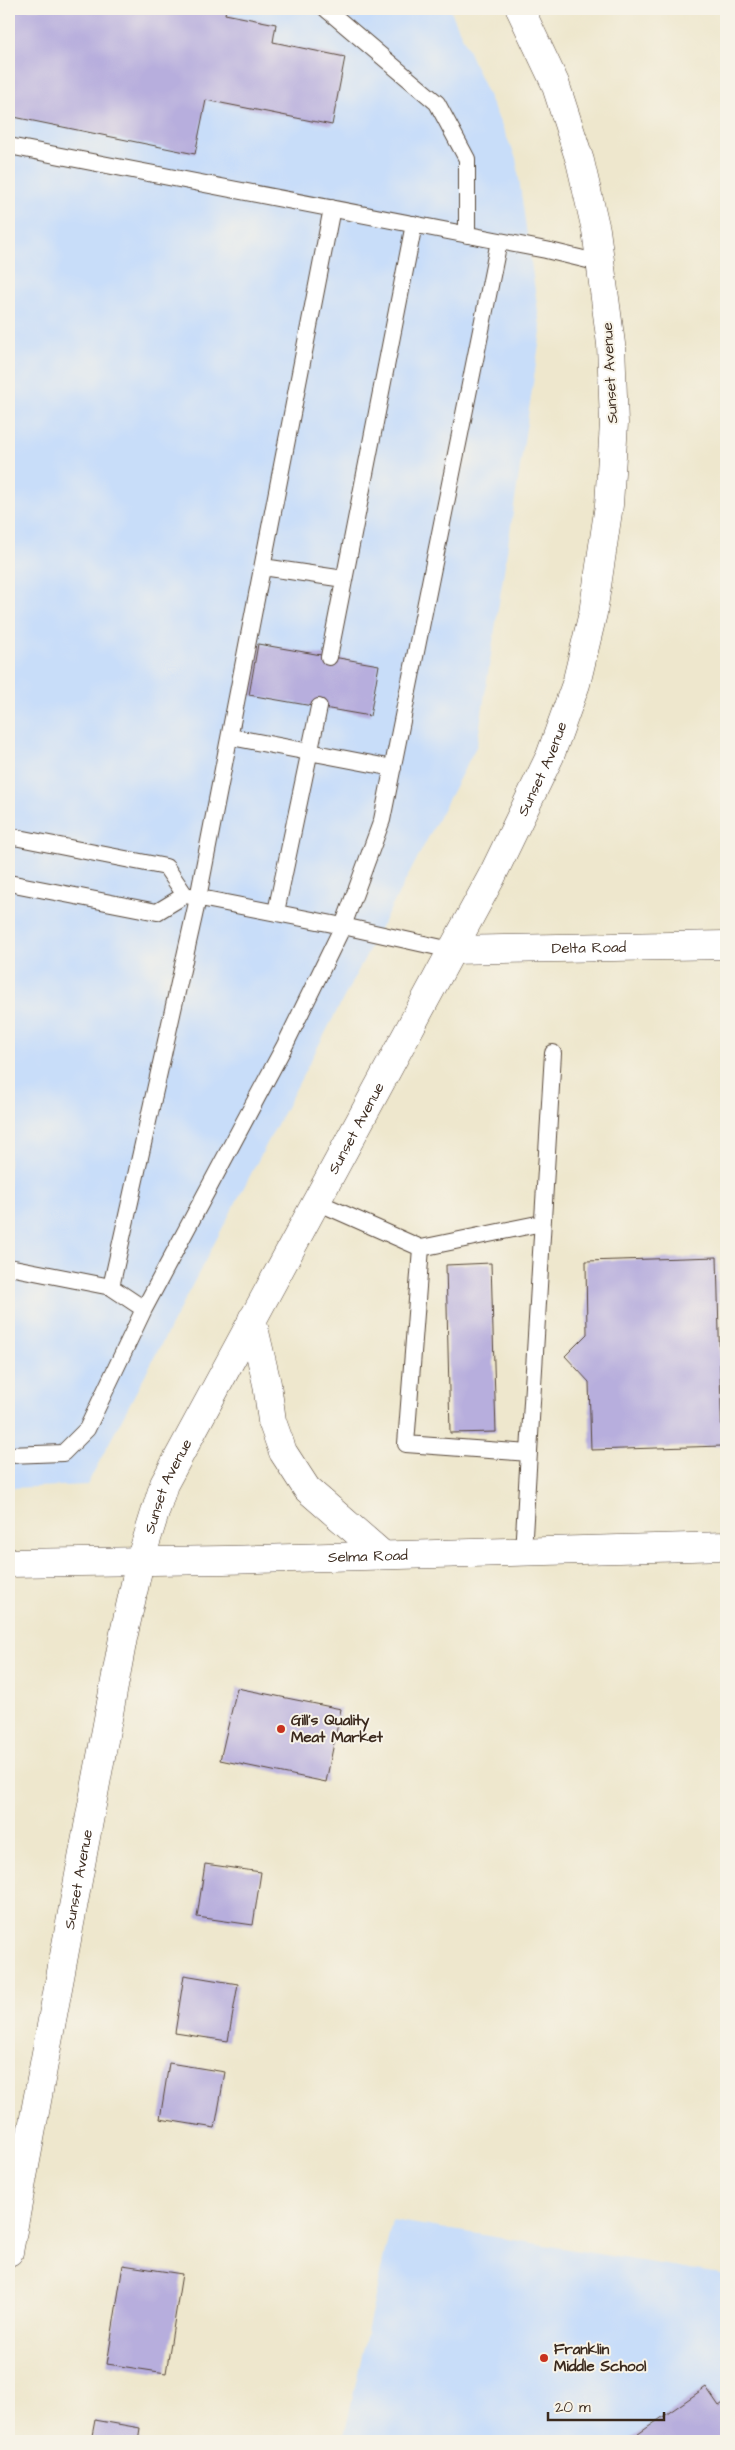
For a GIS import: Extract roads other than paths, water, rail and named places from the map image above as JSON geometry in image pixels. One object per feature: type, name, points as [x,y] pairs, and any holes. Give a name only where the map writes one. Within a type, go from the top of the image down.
[{"type":"street","name":"Sunset Avenue","points":[[9,2252],[122,1648],[140,1561],[164,1484],[492,876],[550,756],[576,684],[593,613],[609,505],[614,423],[611,344],[596,230],[580,161],[555,83],[520,9]]},
{"type":"street","name":"Delta Road","points":[[451,950],[726,945]]},
{"type":"street","points":[[252,1319],[267,1384],[272,1421],[283,1452],[307,1489],[384,1555]]},
{"type":"street","name":"Selma Road","points":[[9,1563],[726,1546]]},
{"type":"lane","points":[[326,9],[437,103],[467,160],[467,235]]},
{"type":"lane","points":[[9,146],[414,224],[600,263]]},
{"type":"lane","points":[[111,1287],[192,896],[231,737],[332,208]]},
{"type":"lane","points":[[329,657],[414,224]]},
{"type":"lane","points":[[9,1455],[63,1453],[87,1429],[144,1309],[285,1045],[343,926],[382,820],[499,241]]},
{"type":"lane","points":[[263,567],[344,579]]},
{"type":"lane","points":[[276,912],[319,707]]},
{"type":"lane","points":[[231,737],[393,768]]},
{"type":"lane","points":[[9,836],[166,867],[192,896]]},
{"type":"lane","points":[[9,883],[157,912],[192,896],[451,950]]},
{"type":"lane","points":[[522,1552],[553,1053]]},
{"type":"lane","points":[[315,1202],[421,1248],[542,1223]]},
{"type":"lane","points":[[421,1248],[406,1444],[529,1453]]},
{"type":"lane","points":[[9,1267],[111,1287],[144,1309]]},
{"type":"place","name":"Gill's Quality Meat Market","points":[[281,1729]]},
{"type":"place","name":"Franklin Middle School","points":[[544,2358]]}]
